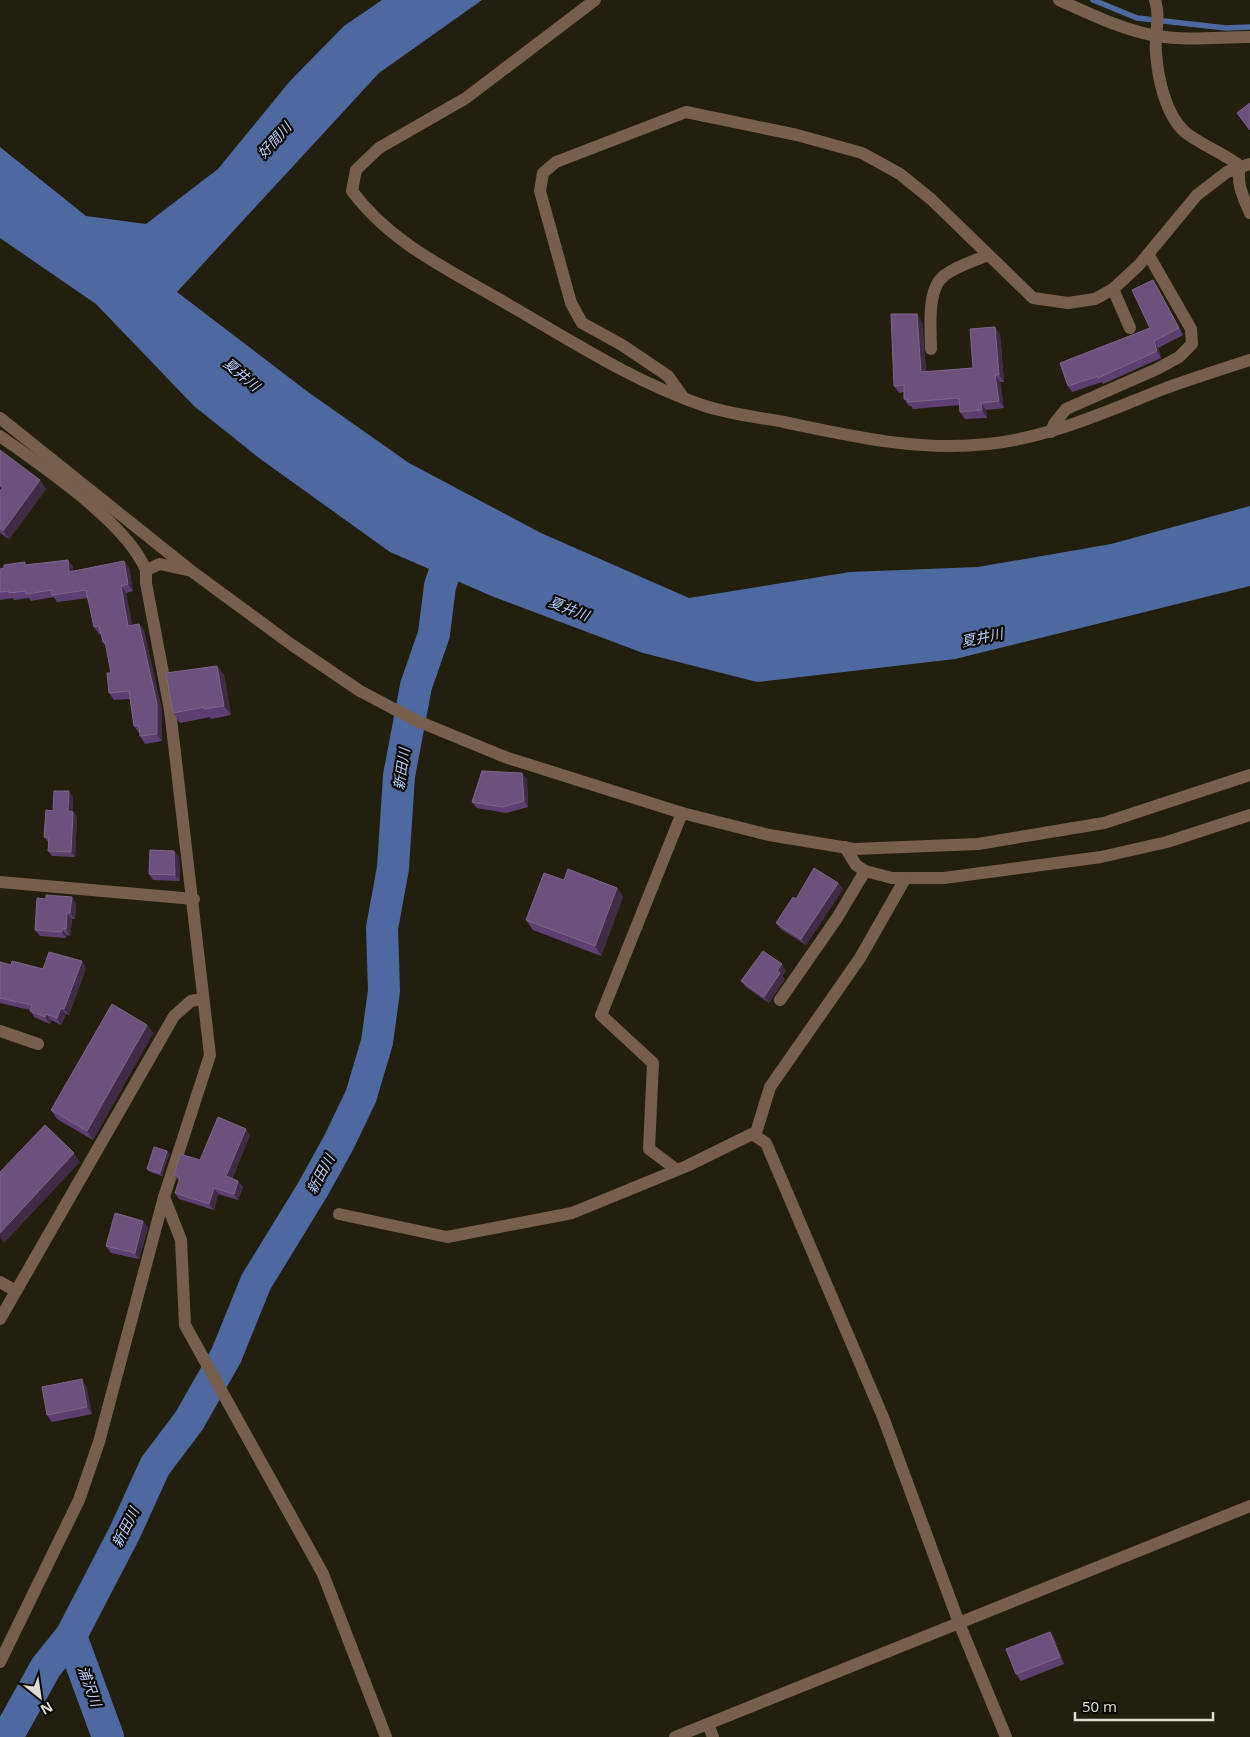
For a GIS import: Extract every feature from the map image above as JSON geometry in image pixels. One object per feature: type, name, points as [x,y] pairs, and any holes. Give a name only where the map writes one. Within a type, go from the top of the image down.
[{"type":"street","points":[[595,0],[466,98],[379,148],[356,170],[352,191],[364,207],[388,231],[435,262],[607,363],[702,406],[864,439],[906,445],[939,446],[989,444],[1051,432],[1102,416],[1167,388],[1250,360]]},
{"type":"street","points":[[1059,0],[1094,16],[1157,36],[1196,38],[1250,37]]},
{"type":"street","points":[[1155,0],[1158,14],[1156,50],[1161,80],[1169,108],[1184,131],[1245,165]]},
{"type":"street","points":[[683,397],[668,376],[582,323],[571,303],[540,191],[544,173],[556,162],[686,112],[797,135],[862,153],[884,164],[932,200],[1032,298],[1068,303],[1095,299],[1114,289],[1148,254],[1197,195],[1227,172],[1245,165]]},
{"type":"street","points":[[1245,165],[1238,175],[1241,194],[1250,213]]},
{"type":"street","points":[[1051,432],[1054,424],[1066,409],[1157,369],[1179,357],[1192,344],[1191,329],[1148,254]]},
{"type":"street","points":[[932,349],[931,304],[938,283],[944,275],[988,255]]},
{"type":"street","points":[[1114,289],[1130,328]]},
{"type":"street","points":[[0,418],[190,570],[292,645],[360,691],[415,720],[505,757],[682,813],[769,835],[854,849],[978,844],[1104,823],[1250,775]]},
{"type":"street","points":[[0,436],[38,463],[102,516],[129,542],[146,570],[146,583],[170,710],[194,899],[210,1055],[164,1197],[99,1442],[82,1492],[66,1531],[0,1662]]},
{"type":"street","points":[[146,570],[160,564],[190,570]]},
{"type":"street","points":[[677,1170],[649,1149],[654,1062],[601,1015],[682,813]]},
{"type":"street","points":[[845,847],[856,865],[865,871],[905,879],[944,878],[1101,857],[1167,842],[1250,815]]},
{"type":"street","points":[[780,1000],[837,918],[865,871]]},
{"type":"street","points":[[755,1136],[770,1087],[860,958],[905,879]]},
{"type":"street","points":[[0,882],[194,899]]},
{"type":"street","points":[[0,1320],[174,1016],[191,1001],[203,999]]},
{"type":"street","points":[[0,1031],[38,1044]]},
{"type":"street","points":[[339,1214],[447,1237],[572,1213],[677,1170],[752,1134],[766,1143],[883,1417],[959,1623],[1006,1737]]},
{"type":"street","points":[[164,1197],[181,1240],[185,1325],[323,1574],[386,1737]]},
{"type":"street","points":[[0,1282],[16,1291]]},
{"type":"street","points":[[674,1737],[1250,1506]]},
{"type":"street","points":[[708,1724],[713,1737]]},
{"type":"water","points":[[382,0],[482,0],[379,73],[177,292],[308,392],[409,463],[541,533],[689,598],[850,572],[978,567],[1111,544],[1250,506],[1250,586],[955,659],[757,682],[643,653],[494,597],[390,552],[259,458],[194,406],[96,304],[0,238],[0,147],[86,216],[146,224],[218,169],[290,81],[344,26]]},
{"type":"building","points":[[1250,103],[1250,130],[1237,113]]},
{"type":"building","points":[[1153,280],[1179,328],[1154,341],[1157,351],[1098,378],[1098,376],[1068,386],[1060,363],[1150,328],[1132,290]]},
{"type":"building","points":[[891,314],[917,314],[921,372],[973,368],[970,329],[995,327],[999,375],[995,375],[999,401],[981,403],[982,410],[960,412],[959,398],[908,402],[908,399],[904,399],[904,385],[894,386]]},
{"type":"building","points":[[0,450],[40,480],[3,531],[0,528],[0,491],[3,487],[0,485]]},
{"type":"building","points":[[68,560],[69,572],[124,561],[128,584],[121,586],[128,626],[139,624],[157,704],[157,734],[140,736],[139,725],[134,726],[129,691],[109,693],[107,673],[111,673],[105,642],[103,642],[99,626],[94,627],[86,590],[52,595],[52,590],[26,594],[25,591],[0,592],[0,569],[4,568],[4,565],[25,562],[25,565]]},
{"type":"building","points":[[217,666],[224,706],[204,709],[204,707],[173,713],[166,673]]},
{"type":"building","points":[[482,771],[522,773],[524,801],[502,807],[472,802]]},
{"type":"building","points":[[54,791],[69,791],[68,811],[73,812],[71,852],[48,851],[49,838],[44,837],[46,810],[53,811]]},
{"type":"building","points":[[150,850],[174,851],[175,875],[149,874]]},
{"type":"building","points":[[814,868],[838,883],[801,939],[776,923],[793,897],[796,899]]},
{"type":"building","points":[[568,869],[617,888],[595,946],[526,920],[544,873],[564,880]]},
{"type":"building","points":[[46,895],[72,897],[70,913],[67,913],[66,929],[62,929],[62,932],[35,930],[37,898],[46,899]]},
{"type":"building","points":[[763,951],[782,964],[777,971],[780,973],[764,997],[741,981]]},
{"type":"building","points":[[49,952],[82,961],[64,1009],[61,1008],[57,1018],[46,1014],[45,1017],[30,1011],[32,1005],[0,998],[0,962],[11,965],[12,961],[43,969]]},
{"type":"building","points":[[112,1004],[147,1025],[87,1131],[51,1110]]},
{"type":"building","points":[[218,1117],[246,1129],[226,1176],[238,1181],[234,1194],[214,1188],[209,1204],[175,1193],[180,1177],[174,1175],[180,1154],[200,1160]]},
{"type":"building","points":[[45,1125],[74,1153],[0,1233],[0,1172]]},
{"type":"building","points":[[154,1147],[167,1151],[160,1173],[147,1169]]},
{"type":"building","points":[[115,1213],[143,1221],[135,1253],[106,1246]]},
{"type":"building","points":[[82,1379],[87,1407],[47,1415],[42,1387]]},
{"type":"building","points":[[1050,1632],[1060,1657],[1016,1674],[1006,1649]]},
{"type":"waterway","points":[[1093,0],[1137,18],[1226,28],[1250,27]]},
{"type":"waterway","name":"新田川","points":[[7,1737],[46,1667],[71,1636],[125,1532],[155,1466],[189,1421],[226,1356],[256,1282],[313,1189],[339,1142],[361,1096],[377,1042],[384,991],[382,928],[393,868],[399,776],[416,686],[434,634],[440,586],[452,550]]},
{"type":"waterway","name":"浦沢川","points":[[71,1636],[108,1737]]},
{"type":"water label","name":"好間川","points":[[274,140]]},
{"type":"water label","name":"夏井川","points":[[242,374]]},
{"type":"water label","name":"夏井川","points":[[569,608]]},
{"type":"water label","name":"夏井川","points":[[982,637]]}]
